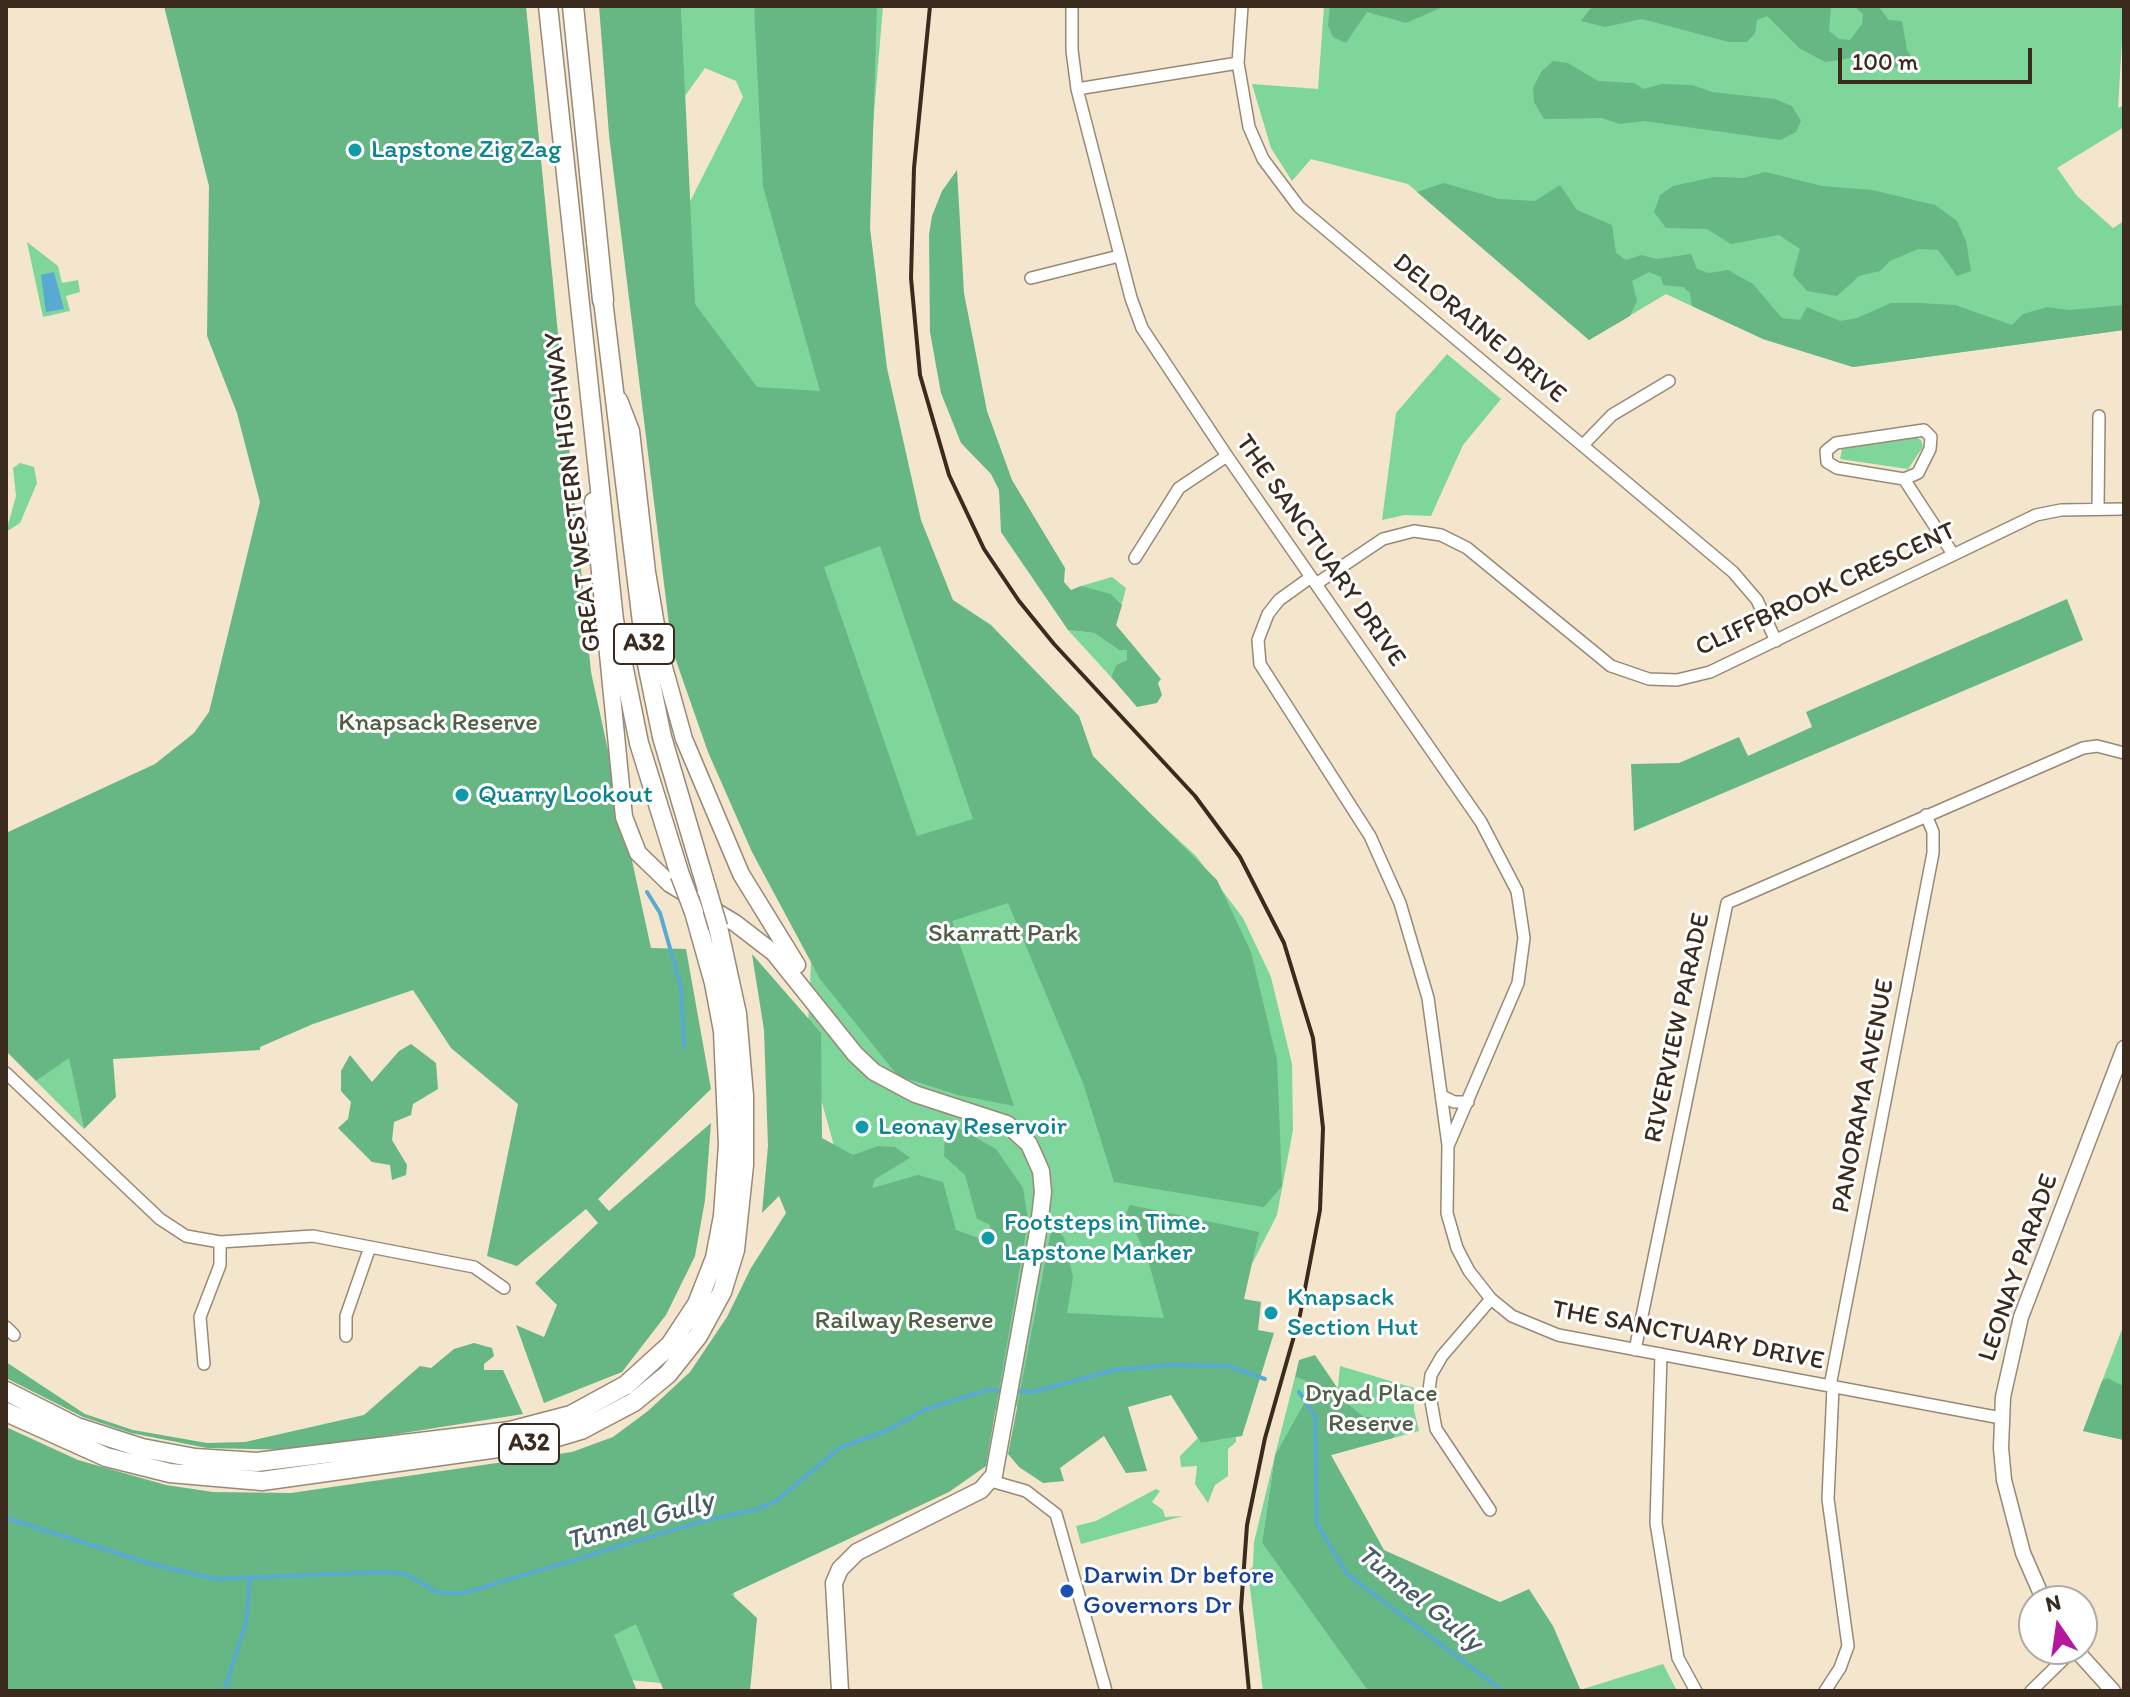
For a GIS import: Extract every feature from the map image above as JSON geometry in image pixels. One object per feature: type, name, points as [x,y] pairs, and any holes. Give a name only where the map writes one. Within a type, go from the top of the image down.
[{"type":"highway","name":"GREAT WESTERN HIGHWAY","points":[[6,1391],[77,1427],[142,1448],[195,1458],[257,1462],[510,1431],[571,1415],[626,1385],[670,1345],[697,1304],[715,1258],[723,1216],[728,1145],[723,1031],[709,962],[639,743],[623,676],[587,392],[548,6]]},
{"type":"highway","points":[[573,6],[603,300]]},
{"type":"highway","name":"GREAT WESTERN HIGHWAY","points":[[6,1412],[106,1457],[180,1474],[262,1481],[541,1442],[581,1430],[634,1402],[668,1374],[698,1336],[722,1292],[735,1250],[744,1165],[744,1096],[737,1014],[718,927],[662,737],[647,664],[603,300]]},
{"type":"main road","points":[[614,387],[631,431],[647,572],[662,660],[689,754],[748,886],[843,1039]]},
{"type":"main road","points":[[587,392],[586,424],[604,629],[629,834],[638,853],[656,874],[735,923],[774,953],[867,1066],[915,1094],[1001,1120],[1032,1148],[1041,1171],[1043,1200],[999,1454],[991,1481],[968,1498],[857,1552],[840,1569],[834,1583],[840,1691]]},
{"type":"street","name":"THE SANCTUARY DRIVE","points":[[1072,6],[1072,50],[1077,89],[1119,256],[1142,328],[1481,822],[1517,891],[1524,938],[1518,983],[1448,1146],[1445,1189],[1449,1225],[1469,1271],[1491,1299],[1531,1326],[1558,1335],[2001,1418]]},
{"type":"street","name":"DELORAINE DRIVE","points":[[1242,6],[1238,63],[1244,107],[1255,144],[1274,176],[1299,207],[1744,583],[1776,641]]},
{"type":"street","points":[[1077,89],[1238,63]]},
{"type":"street","points":[[1031,278],[1119,256]]},
{"type":"street","points":[[1583,445],[1612,415],[1669,381]]},
{"type":"street","points":[[2098,509],[2099,416]]},
{"type":"street","points":[[1904,479],[1918,473],[1930,449],[1931,437],[1924,430],[1836,443],[1826,451],[1827,462],[1837,468],[1904,479],[1953,554]]},
{"type":"street","points":[[1135,558],[1179,488],[1227,456]]},
{"type":"street","name":"CLIFFBROOK CRESCENT","points":[[1448,1146],[1428,998],[1413,938],[1370,836],[1260,664],[1258,640],[1268,614],[1279,600],[1383,539],[1404,532],[1431,532],[1467,548],[1599,659],[1622,672],[1664,680],[1690,678],[1776,641],[2036,515],[2061,510],[2124,509]]},
{"type":"street","name":"RIVERVIEW PARADE","points":[[1635,1350],[1727,903],[2083,748],[2097,746],[2124,753]]},
{"type":"street","name":"PANORAMA AVENUE","points":[[1825,1691],[1840,1668],[1848,1646],[1828,1499],[1832,1386],[1933,853],[1933,832],[1926,815]]},
{"type":"street","name":"LEONAY PARADE","points":[[2038,1585],[2012,1519],[2004,1480],[2001,1418],[2019,1326],[2124,1048]]},
{"type":"street","points":[[6,1073],[165,1224],[192,1238],[220,1242],[302,1235],[474,1267],[504,1288]]},
{"type":"street","points":[[1442,1096],[1454,1102],[1468,1102]]},
{"type":"street","points":[[204,1364],[200,1317],[220,1265],[220,1242]]},
{"type":"street","points":[[346,1336],[346,1316],[370,1247]]},
{"type":"street","points":[[1490,1510],[1436,1429],[1429,1390],[1431,1375],[1442,1356],[1491,1299]]},
{"type":"street","points":[[1661,1354],[1656,1523],[1678,1658],[1696,1691]]},
{"type":"street","points":[[991,1481],[1021,1488],[1055,1511],[1106,1691]]},
{"type":"street","points":[[2031,1691],[2058,1665]]},
{"type":"street","points":[[2089,1665],[2113,1691]]},
{"type":"green space","name":"Knapsack Reserve","points":[[164,6],[526,6],[591,672],[651,948],[686,949],[711,1089],[598,1199],[609,1211],[711,1123],[705,1200],[695,1256],[666,1315],[622,1372],[544,1403],[516,1325],[544,1337],[557,1305],[535,1283],[598,1223],[586,1209],[517,1266],[487,1256],[518,1104],[451,1048],[413,990],[313,1024],[260,1047],[260,1050],[113,1059],[116,1097],[84,1129],[69,1058],[36,1081],[6,1051],[6,833],[155,764],[194,733],[209,712],[260,502],[237,413],[207,336],[209,186]]},
{"type":"green space","name":"Skarratt Park","points":[[599,6],[681,6],[695,304],[757,387],[820,391],[763,186],[754,6],[877,6],[870,228],[887,368],[921,520],[953,600],[991,625],[1079,716],[1093,756],[1217,880],[1251,952],[1277,1060],[1282,1186],[1264,1207],[1114,1182],[1083,1083],[1008,903],[952,921],[1014,1106],[958,1095],[898,1076],[820,979],[752,852],[708,752],[672,649],[609,135]],"holes":[[[880,546],[973,819],[917,836],[824,567]]]},
{"type":"green space","points":[[681,6],[754,6],[759,63],[789,6],[883,6],[867,196],[860,329],[943,595],[1083,752],[1196,856],[1243,918],[1271,977],[1292,1064],[1293,1130],[1277,1215],[1207,1352],[1020,1406],[1000,1408],[730,1530],[740,1691],[460,1663],[6,1691],[6,1445],[242,1517],[633,1450],[826,1199],[833,1142],[817,1085],[806,1067],[812,942],[673,235],[743,97],[736,81],[705,68],[685,96]]},
{"type":"green space","points":[[1324,6],[2124,6],[2118,108],[2124,105],[2124,127],[2057,168],[2077,196],[2113,228],[2124,221],[2124,330],[1853,367],[1763,339],[1666,294],[1589,340],[1408,184],[1311,159],[1292,181],[1271,148],[1252,84],[1318,89]]},
{"type":"green space","points":[[1330,6],[1445,6],[1406,23],[1367,12],[1346,43],[1333,37],[1328,25]]},
{"type":"green space","points":[[1599,6],[1831,6],[1829,31],[1839,39],[1850,40],[1862,24],[1863,14],[1854,6],[1878,6],[1889,20],[1902,21],[1907,50],[1915,62],[1910,71],[1892,67],[1881,60],[1858,57],[1825,62],[1799,48],[1767,16],[1757,20],[1755,33],[1747,42],[1729,42],[1642,19],[1605,27],[1581,21],[1590,9]]},
{"type":"green space","points":[[1553,61],[1568,63],[1598,81],[1634,83],[1644,89],[1662,84],[1692,85],[1712,92],[1775,99],[1792,106],[1801,121],[1796,132],[1780,140],[1644,121],[1620,124],[1602,118],[1544,119],[1534,102],[1533,88],[1541,72]]},
{"type":"green space","points":[[957,170],[964,293],[987,411],[1012,480],[1065,568],[1064,582],[1071,590],[1081,586],[1111,594],[1122,605],[1116,625],[1161,679],[1158,683],[1162,695],[1157,703],[1137,707],[1111,677],[1116,665],[1127,660],[1127,650],[1119,650],[1094,633],[1068,630],[1001,532],[999,490],[991,474],[961,443],[941,393],[930,332],[929,235],[932,216],[942,191]]},
{"type":"green space","points":[[1765,172],[1822,186],[1872,190],[1935,205],[1957,221],[1966,241],[1971,271],[1957,276],[1938,250],[1918,249],[1890,261],[1880,271],[1859,276],[1837,296],[1807,291],[1793,275],[1800,249],[1779,235],[1731,244],[1707,229],[1666,228],[1654,212],[1660,195],[1673,186],[1714,177],[1743,178]]},
{"type":"green space","points":[[1444,183],[1499,199],[1535,201],[1560,185],[1577,210],[1612,225],[1616,253],[1626,260],[1641,255],[1657,259],[1691,254],[1697,269],[1709,273],[1728,270],[1753,284],[1782,318],[1800,320],[1807,307],[1840,321],[1857,318],[1891,303],[1919,303],[1955,305],[2012,325],[2023,314],[2047,307],[2069,310],[2124,305],[2124,330],[1853,367],[1763,339],[1692,306],[1690,293],[1683,287],[1663,285],[1661,277],[1649,272],[1632,281],[1637,301],[1630,316],[1589,340],[1417,192]]},
{"type":"green space","points":[[27,242],[58,266],[62,283],[78,280],[80,292],[66,296],[70,311],[43,317]]},
{"type":"green space","points":[[1447,354],[1501,399],[1463,445],[1431,516],[1405,515],[1382,520],[1396,413]]},
{"type":"green space","points":[[1914,436],[1921,440],[1923,447],[1908,469],[1840,459],[1842,449]]},
{"type":"green space","points":[[20,463],[34,467],[37,483],[20,523],[6,532],[16,496],[13,468]]},
{"type":"green space","points":[[1112,577],[1126,588],[1116,625],[1081,586]]},
{"type":"green space","points":[[2067,599],[2083,640],[1634,831],[1631,764],[1679,763],[1739,737],[1748,756],[1812,727],[1806,712]]},
{"type":"green space","points":[[1068,630],[1094,633],[1119,650],[1127,650],[1127,660],[1116,665],[1111,677]]},
{"type":"green space","name":"Railway Reserve","points":[[752,954],[821,1033],[822,1138],[853,1155],[878,1146],[895,1147],[910,1158],[875,1179],[872,1188],[918,1175],[943,1182],[956,1230],[990,1242],[990,1225],[977,1219],[965,1175],[944,1156],[945,1133],[954,1125],[996,1149],[1023,1188],[1028,1221],[986,1466],[949,1492],[731,1594],[757,1618],[750,1691],[664,1691],[636,1624],[614,1635],[637,1691],[6,1691],[6,1427],[78,1460],[166,1485],[213,1492],[291,1493],[572,1452],[613,1437],[648,1411],[690,1372],[727,1317],[751,1268],[786,1213],[779,1196],[762,1213],[768,1146],[764,1030]]},
{"type":"green space","points":[[411,1044],[436,1063],[438,1089],[413,1104],[411,1115],[394,1122],[392,1140],[407,1165],[406,1175],[392,1180],[390,1165],[372,1162],[338,1128],[348,1119],[351,1102],[341,1091],[341,1071],[350,1055],[372,1082],[399,1051]]},
{"type":"green space","points":[[69,1057],[84,1129],[36,1081]]},
{"type":"green space","points":[[1130,1205],[1259,1232],[1244,1299],[1261,1302],[1258,1330],[1274,1333],[1242,1436],[1201,1443],[1171,1395],[1128,1407],[1147,1471],[1126,1473],[1104,1436],[1060,1468],[1064,1481],[1043,1483],[1019,1467],[1008,1454],[1052,1226],[1064,1237],[1073,1277],[1067,1313],[1164,1318],[1147,1256],[1126,1213]]},
{"type":"green space","points":[[2124,1324],[2124,1440],[2083,1431]]},
{"type":"green space","points":[[474,1343],[492,1348],[494,1356],[484,1364],[484,1370],[503,1370],[523,1414],[297,1450],[207,1448],[131,1433],[83,1417],[6,1378],[6,1362],[85,1414],[133,1430],[207,1443],[245,1442],[364,1415],[420,1366],[431,1368],[454,1349]]},
{"type":"green space","points":[[1315,1355],[1349,1405],[1364,1417],[1398,1417],[1398,1428],[1393,1438],[1331,1455],[1384,1550],[1500,1602],[1529,1589],[1553,1626],[1581,1691],[1368,1691],[1262,1543],[1275,1455],[1309,1394],[1306,1381],[1295,1377],[1299,1360]]},
{"type":"green space","name":"Dryad Place Reserve","points":[[1340,1366],[1414,1388],[1414,1410],[1419,1431],[1331,1455]]},
{"type":"green space","points":[[1295,1377],[1306,1381],[1309,1394],[1275,1455]]},
{"type":"green space","points":[[2107,1378],[2123,1386],[2124,1440],[2083,1431],[2102,1381]]},
{"type":"green space","points":[[1236,1437],[1236,1442],[1228,1449],[1228,1476],[1215,1485],[1208,1503],[1195,1484],[1197,1466],[1181,1467],[1180,1456],[1198,1438],[1201,1443]]},
{"type":"green space","points":[[1275,1455],[1262,1543],[1368,1691],[1263,1691],[1248,1572],[1253,1566],[1254,1542]]},
{"type":"green space","points":[[1156,1489],[1160,1491],[1152,1502],[1163,1510],[1165,1517],[1183,1516],[1081,1544],[1076,1526],[1096,1521]]},
{"type":"green space","points":[[1663,1664],[1677,1691],[1580,1690]]},
{"type":"water","points":[[54,272],[64,309],[46,312],[41,275]]},
{"type":"waterway","points":[[647,892],[660,913],[681,987],[684,1047]]},
{"type":"waterway","name":"Tunnel Gully","points":[[1014,1391],[1033,1392],[1114,1370],[1169,1365],[1229,1366],[1265,1379]]},
{"type":"waterway","name":"Tunnel Gully","points":[[6,1518],[155,1565],[216,1579],[380,1572],[406,1574],[439,1593],[464,1593],[703,1521],[758,1509],[776,1501],[841,1447],[886,1431],[926,1409],[987,1390],[1005,1391]]},
{"type":"waterway","name":"Tunnel Gully","points":[[1299,1392],[1315,1416],[1317,1524],[1347,1574],[1503,1691]]},
{"type":"waterway","points":[[224,1691],[246,1623],[250,1578]]},
{"type":"railway","points":[[930,6],[914,168],[911,278],[920,375],[949,475],[984,549],[1019,601],[1054,644],[1195,796],[1240,857],[1284,943],[1313,1038],[1323,1128],[1320,1210],[1300,1315],[1265,1438],[1247,1525],[1241,1608],[1249,1691]]},
{"type":"place","name":"Lapstone Zig Zag","points":[[355,150]]},
{"type":"place","name":"Quarry Lookout","points":[[462,795]]},
{"type":"place","name":"Leonay Reservoir","points":[[862,1127]]},
{"type":"place","name":"Footsteps in Time. Lapstone Marker","points":[[988,1238]]},
{"type":"place","name":"Knapsack Section Hut","points":[[1271,1313]]},
{"type":"place","name":"Darwin Dr before Governors Dr","points":[[1067,1591]]}]
